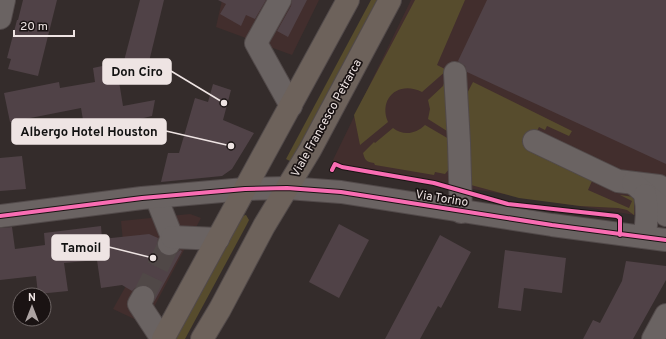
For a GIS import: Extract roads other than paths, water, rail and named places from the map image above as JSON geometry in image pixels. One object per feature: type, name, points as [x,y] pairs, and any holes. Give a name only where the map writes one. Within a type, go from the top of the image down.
[{"type":"main road","points":[[163,339],[348,0]]},
{"type":"main road","name":"Viale Francesco Petrarca","points":[[202,339],[220,309],[264,226],[310,150],[390,0]]},
{"type":"street","points":[[0,18],[4,0]]},
{"type":"street","points":[[280,0],[256,43],[291,106]]},
{"type":"street","points":[[455,72],[460,143],[461,212]]},
{"type":"street","points":[[534,141],[618,181],[648,189],[666,215]]},
{"type":"street","name":"Via Torino","points":[[0,216],[156,197],[246,189],[287,188],[323,190],[461,212],[666,240]]},
{"type":"street","points":[[644,237],[647,224],[648,189]]},
{"type":"street","points":[[156,197],[170,240],[218,239]]},
{"type":"street","points":[[143,297],[139,304],[163,339]]},
{"type":"street","points":[[653,339],[666,315]]},
{"type":"tunnel","points":[[143,297],[169,244]]},
{"type":"place","name":"Don Ciro","points":[[224,103]]},
{"type":"place","name":"Albergo Hotel Houston","points":[[231,146]]},
{"type":"place","name":"Tamoil","points":[[153,258]]}]
